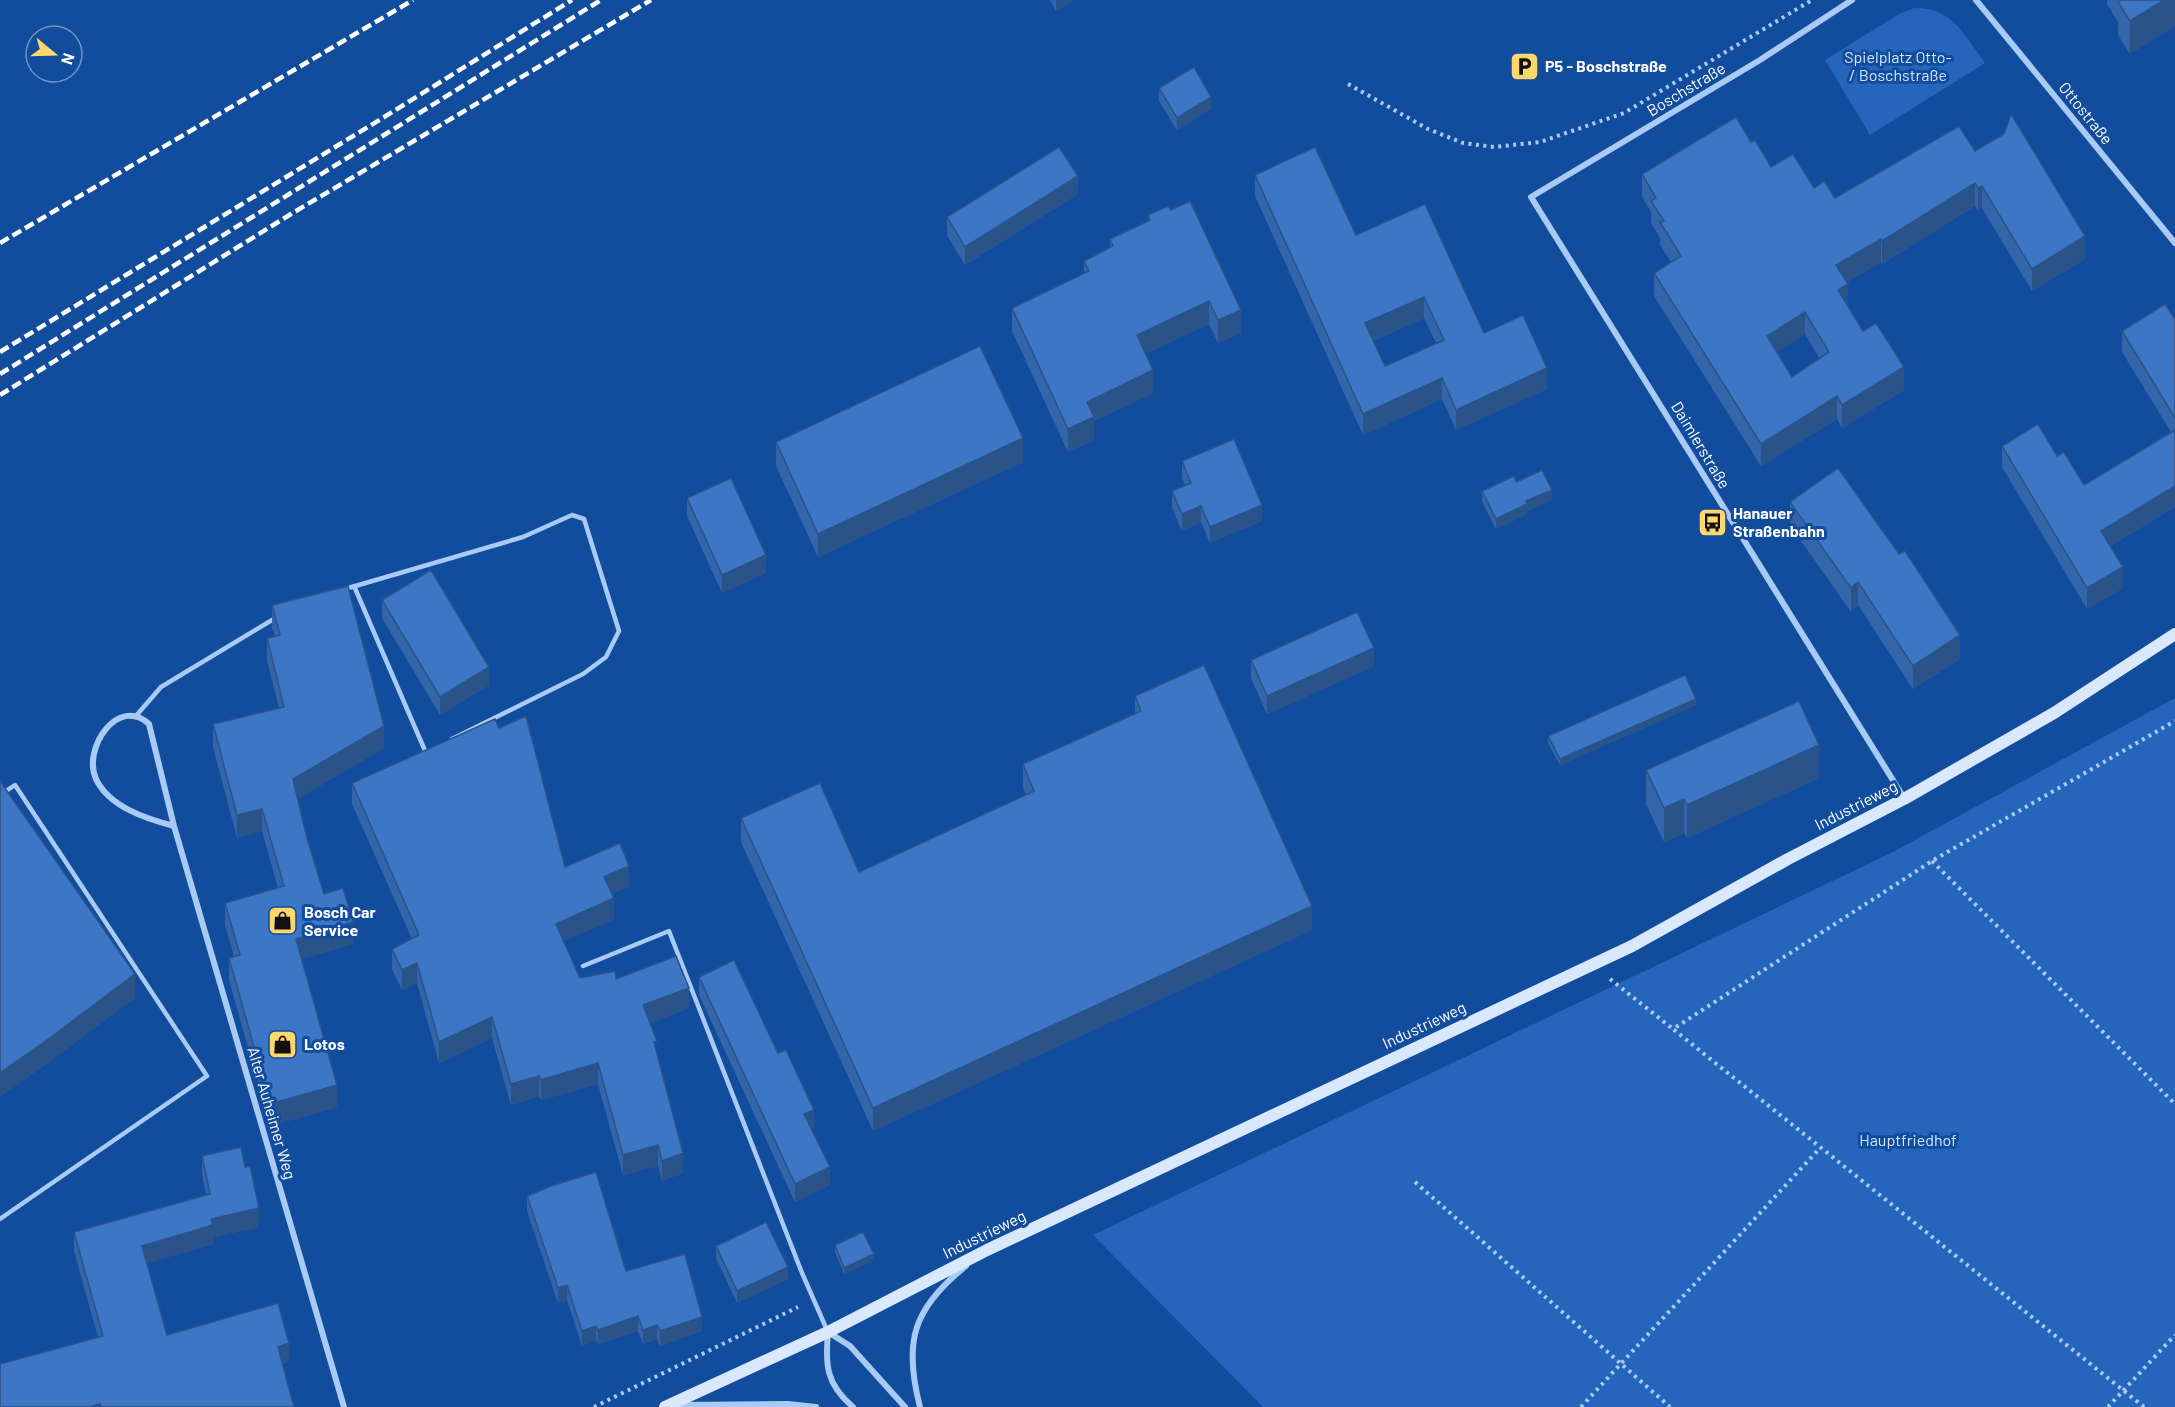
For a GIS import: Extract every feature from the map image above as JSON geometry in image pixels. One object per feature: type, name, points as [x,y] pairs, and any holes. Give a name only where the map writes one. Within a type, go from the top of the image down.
[{"type":"street","name":"Boschstraße","points":[[1532,197],[1760,60],[1852,0]]},
{"type":"street","name":"Ottostraße","points":[[1976,0],[2175,243]]},
{"type":"street","name":"Daimlerstraße","points":[[1532,197],[1904,799]]},
{"type":"street","name":"Industrieweg","points":[[666,1406],[828,1332],[987,1250],[1632,946],[1788,859],[1904,799],[2054,712],[2175,634]]},
{"type":"street","points":[[135,717],[111,722],[106,727],[96,744],[92,762],[96,778],[105,792],[135,813],[174,826]]},
{"type":"street","name":"Alter Auheimer Weg","points":[[135,717],[149,724],[174,826],[344,1407]]},
{"type":"street","points":[[920,1407],[912,1364],[917,1323],[929,1301],[947,1281],[987,1250]]},
{"type":"street","points":[[853,1407],[831,1382],[826,1359],[828,1332],[850,1346],[905,1407]]},
{"type":"street","points":[[666,1406],[788,1404],[816,1407]]},
{"type":"lane","points":[[343,589],[523,537],[572,515],[584,519],[619,631],[606,657],[583,674],[446,742]]},
{"type":"lane","points":[[354,586],[426,753],[436,747]]},
{"type":"lane","points":[[135,717],[161,687],[278,616]]},
{"type":"lane","points":[[0,795],[15,785],[207,1076],[0,1219]]},
{"type":"lane","points":[[584,966],[669,931],[813,1300],[828,1332]]},
{"type":"path","points":[[1348,84],[1428,129],[1463,143],[1494,147],[1540,142],[1624,113],[1812,0]]},
{"type":"path","points":[[1674,1029],[1932,861],[2175,721]]},
{"type":"path","points":[[1932,861],[2175,1104]]},
{"type":"path","points":[[1592,965],[2144,1407]]},
{"type":"path","points":[[1581,1407],[1820,1148]]},
{"type":"path","points":[[1415,1182],[1670,1407]]},
{"type":"path","points":[[594,1407],[813,1300]]},
{"type":"path","points":[[2108,1407],[2175,1335]]},
{"type":"green space","name":"Spielplatz Otto- / Boschstraße","points":[[1914,8],[1928,9],[1948,18],[1963,33],[1985,63],[1870,135],[1825,60],[1899,14]]},
{"type":"green space","name":"Hauptfriedhof","points":[[2175,698],[2175,1407],[1263,1407],[1093,1235],[1891,853]]},
{"type":"building","points":[[2121,0],[2164,0],[2130,21],[2118,2]]},
{"type":"building","points":[[1194,67],[1211,97],[1177,118],[1159,88]]},
{"type":"building","points":[[2011,114],[2085,236],[2032,269],[1982,186],[1978,188],[1975,183],[1882,241],[1881,239],[1836,265],[1848,284],[1838,290],[1863,331],[1876,323],[1904,367],[1842,405],[1837,396],[1761,444],[1654,273],[1681,256],[1660,222],[1664,221],[1651,201],[1656,198],[1642,174],[1736,117],[1751,142],[1755,140],[1771,167],[1793,154],[1814,188],[1824,181],[1835,198],[1959,126],[1975,151],[2004,134]],"holes":[[[1805,312],[1829,352],[1792,377],[1767,336]]]},
{"type":"building","points":[[1059,147],[1078,176],[965,247],[947,217]]},
{"type":"building","points":[[1315,147],[1356,235],[1425,204],[1484,333],[1523,315],[1547,368],[1456,410],[1442,378],[1363,414],[1255,175]],"holes":[[[1424,297],[1444,340],[1385,366],[1365,323]]]},
{"type":"building","points":[[1190,201],[1241,310],[1218,320],[1209,301],[1137,335],[1153,370],[1087,402],[1094,417],[1068,429],[1012,308],[1089,271],[1084,261],[1113,246],[1110,239],[1150,220],[1148,215],[1168,206],[1171,210]]},
{"type":"building","points":[[2165,304],[2175,319],[2175,418],[2122,331]]},
{"type":"building","points":[[980,346],[1023,438],[818,534],[776,442]]},
{"type":"building","points":[[2038,424],[2057,456],[2064,452],[2084,485],[2175,430],[2175,486],[2101,531],[2123,567],[2087,588],[2002,446]]},
{"type":"building","points":[[1234,439],[1262,505],[1210,527],[1201,506],[1182,514],[1172,491],[1191,483],[1182,461]]},
{"type":"building","points":[[1838,468],[1899,554],[1905,551],[1960,635],[1913,666],[1858,582],[1851,588],[1790,502]]},
{"type":"building","points":[[1542,470],[1552,490],[1526,501],[1527,504],[1496,519],[1482,491],[1514,476],[1516,482]]},
{"type":"building","points":[[731,478],[766,555],[722,575],[687,498]]},
{"type":"building","points":[[431,570],[489,667],[440,697],[382,600]]},
{"type":"building","points":[[348,586],[384,726],[293,779],[307,838],[324,894],[343,888],[353,922],[296,939],[337,1085],[270,1104],[229,958],[240,955],[225,903],[284,886],[262,809],[237,815],[213,724],[284,707],[267,638],[280,635],[272,605]]},
{"type":"building","points":[[1357,612],[1374,648],[1267,696],[1251,660]]},
{"type":"building","points":[[1204,665],[1312,906],[873,1108],[741,818],[820,783],[859,872],[1034,791],[1023,764],[1141,711],[1135,696]]},
{"type":"building","points":[[1685,675],[1696,699],[1560,759],[1548,736]]},
{"type":"building","points":[[1799,701],[1819,745],[1687,805],[1684,799],[1664,808],[1646,770]]},
{"type":"building","points":[[526,716],[565,867],[620,843],[629,866],[604,877],[614,898],[556,924],[580,978],[615,971],[616,979],[676,956],[689,988],[643,1005],[657,1041],[654,1042],[683,1153],[662,1161],[658,1145],[623,1155],[598,1063],[541,1080],[539,1076],[511,1084],[492,1017],[439,1042],[417,963],[402,970],[392,949],[419,935],[352,783],[495,719],[499,728]]},
{"type":"building","points":[[0,781],[135,974],[0,1073]]},
{"type":"building","points":[[734,960],[778,1053],[786,1050],[814,1110],[804,1114],[830,1167],[795,1184],[699,977]]},
{"type":"building","points":[[241,1147],[245,1167],[250,1166],[259,1208],[211,1219],[213,1225],[142,1246],[167,1335],[278,1303],[289,1343],[278,1347],[294,1407],[101,1407],[100,1404],[89,1407],[0,1407],[0,1364],[103,1336],[74,1232],[210,1194],[202,1156]]},
{"type":"building","points":[[596,1172],[626,1271],[685,1254],[702,1317],[660,1331],[657,1325],[643,1330],[638,1316],[598,1330],[596,1326],[582,1331],[567,1285],[558,1288],[527,1196]]},
{"type":"building","points":[[766,1222],[788,1267],[737,1291],[716,1246]]},
{"type":"building","points":[[863,1232],[874,1254],[844,1268],[835,1245]]},
{"type":"railway","points":[[0,243],[413,0]]},
{"type":"railway","points":[[0,352],[572,0]]},
{"type":"railway","points":[[0,374],[601,0]]},
{"type":"railway","points":[[0,395],[291,214],[651,0]]},
{"type":"place","name":"P5 - Boschstraße","points":[[1524,66]]},
{"type":"place","name":"Hanauer Straßenbahn","points":[[1712,522]]},
{"type":"place","name":"Bosch Car Service","points":[[283,921]]},
{"type":"place","name":"Lotos","points":[[283,1044]]}]
